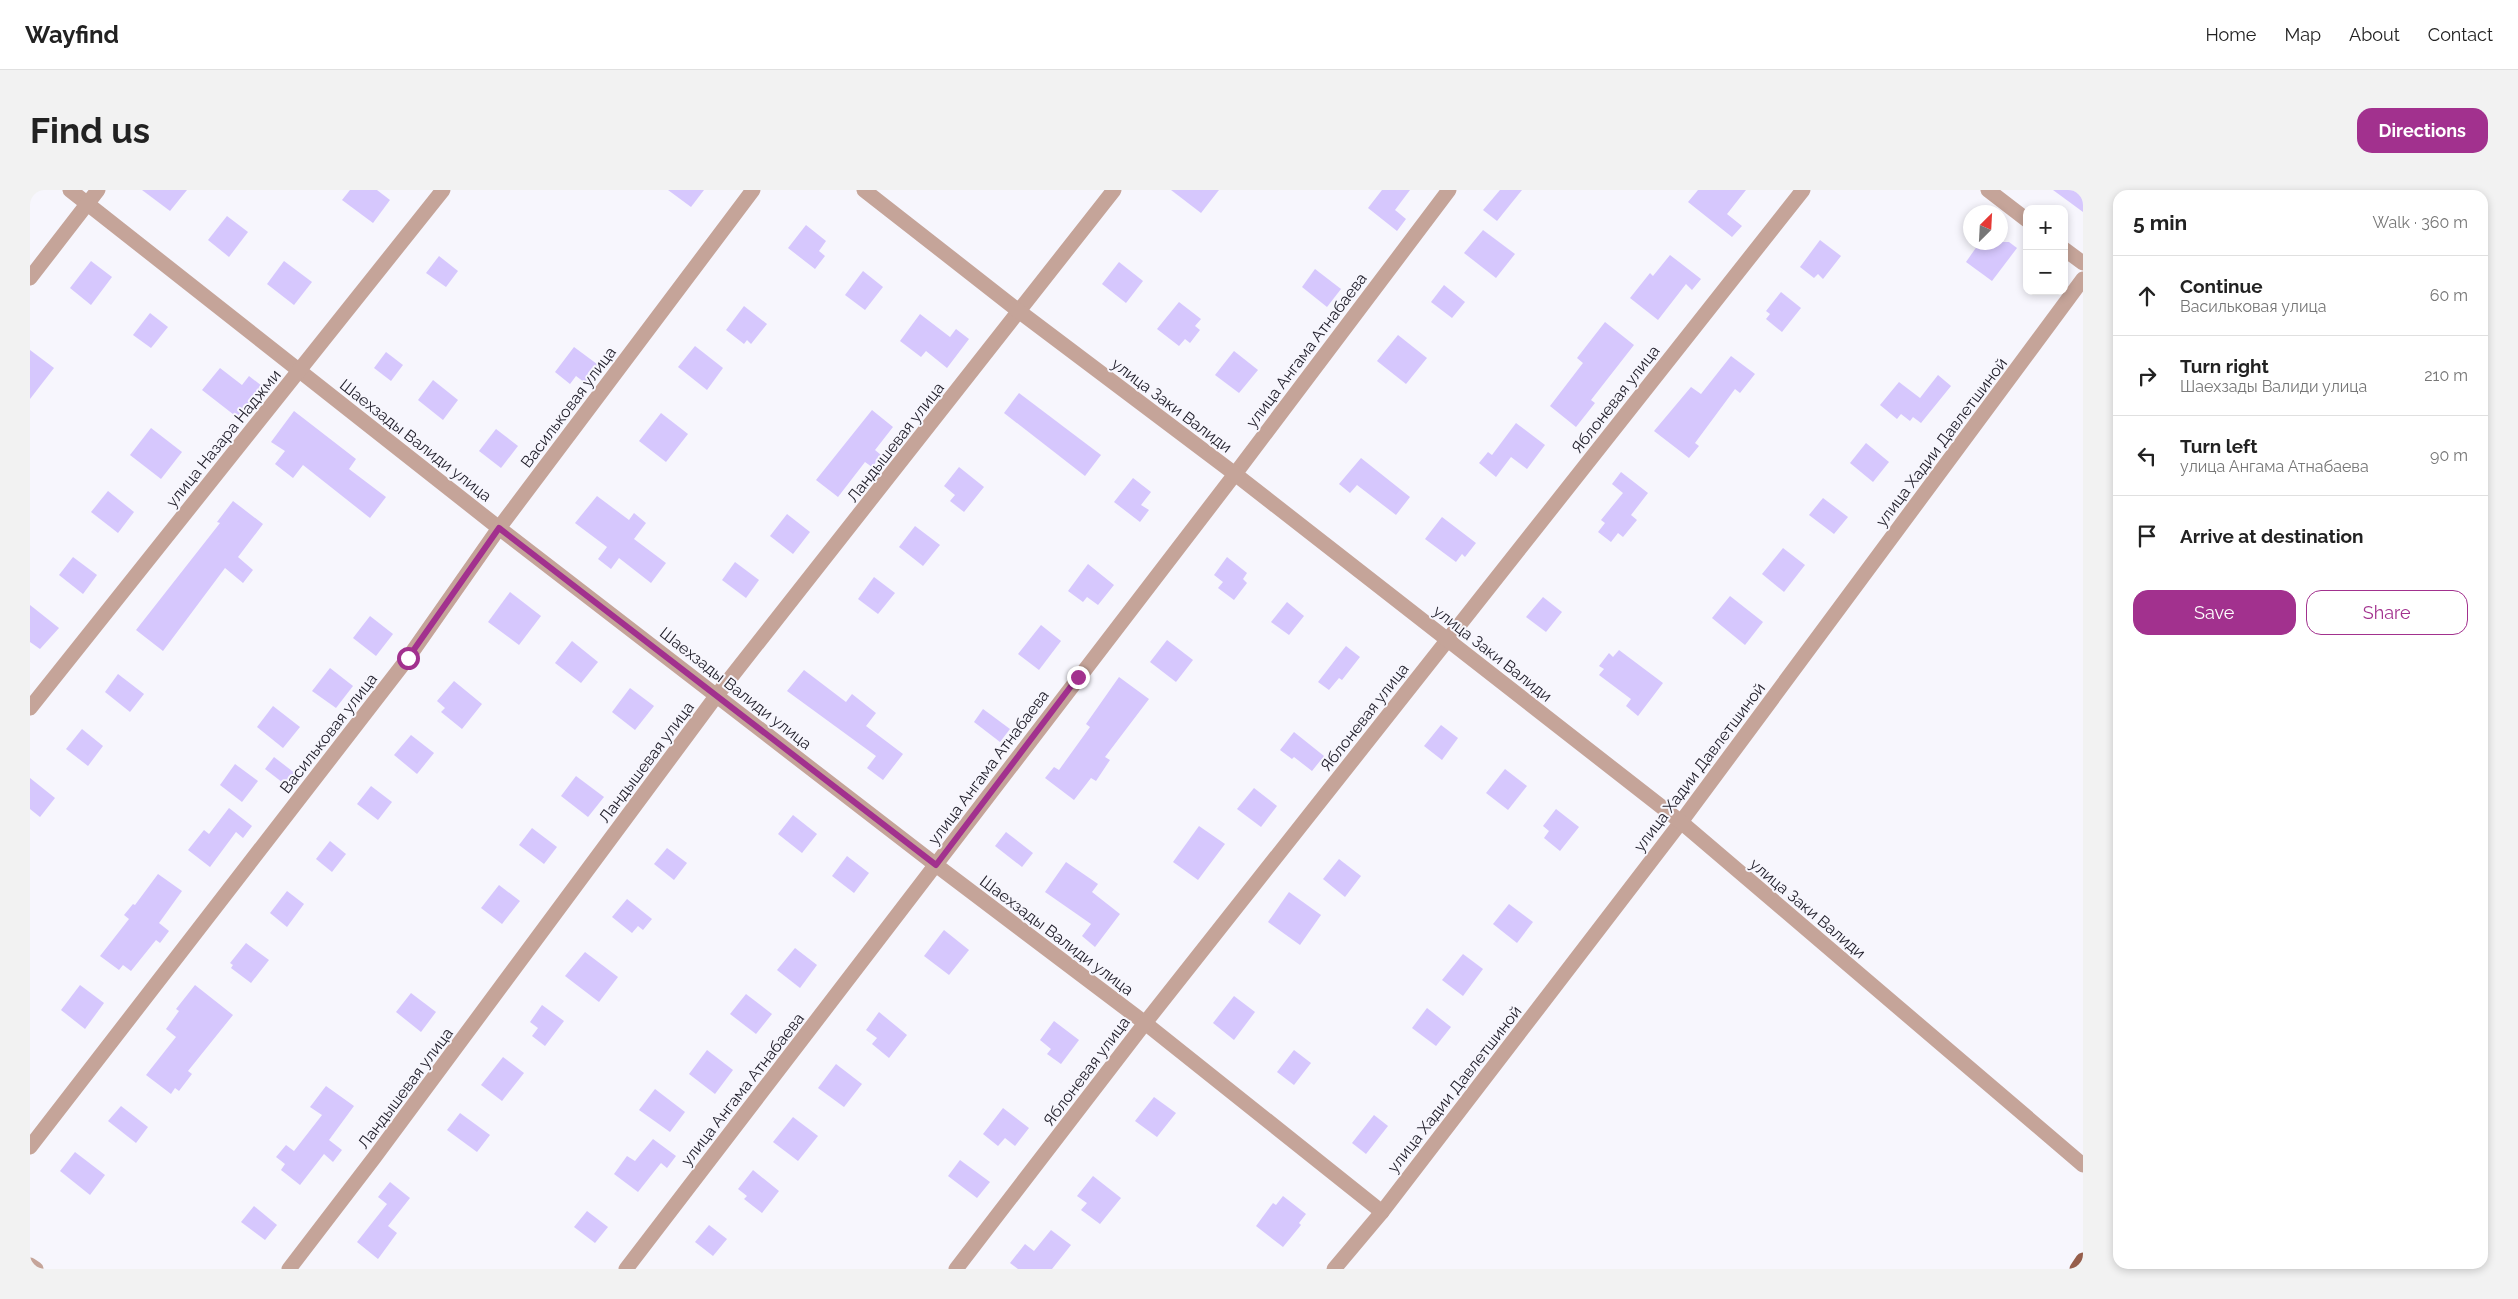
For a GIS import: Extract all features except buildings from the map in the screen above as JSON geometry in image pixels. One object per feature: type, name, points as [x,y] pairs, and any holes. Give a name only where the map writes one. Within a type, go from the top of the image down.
[{"type":"main road","points":[[2077,1269],[2083,1260]]},
{"type":"street","name":"Шаехзады Валиди улица","points":[[70,190],[499,528],[936,865],[1145,1023],[1382,1212]]},
{"type":"street","points":[[30,278],[98,190]]},
{"type":"street","name":"улица Назара Наджми","points":[[30,708],[443,190]]},
{"type":"street","name":"Васильковая улица","points":[[30,1147],[408,658],[499,528],[753,190]]},
{"type":"street","name":"улица Заки Валиди","points":[[864,190],[1020,312],[1235,474],[1681,822],[2083,1165]]},
{"type":"street","name":"Ландышевая улица","points":[[290,1269],[717,695],[1020,312],[1114,190]]},
{"type":"street","name":"улица Ангама Атнабаева","points":[[626,1269],[1235,474],[1449,190]]},
{"type":"street","name":"Яблоневая улица","points":[[956,1269],[1145,1023],[1804,190]]},
{"type":"street","points":[[1988,190],[2023,217]]},
{"type":"street","points":[[2065,250],[2083,263]]},
{"type":"street","name":"улица Хадии Давлетшиной","points":[[1334,1269],[1382,1212],[1681,822],[2083,279]]},
{"type":"street","points":[[30,1265],[36,1269]]},
{"type":"route","points":[[408,658],[499,528],[936,865],[1078,677]]}]
